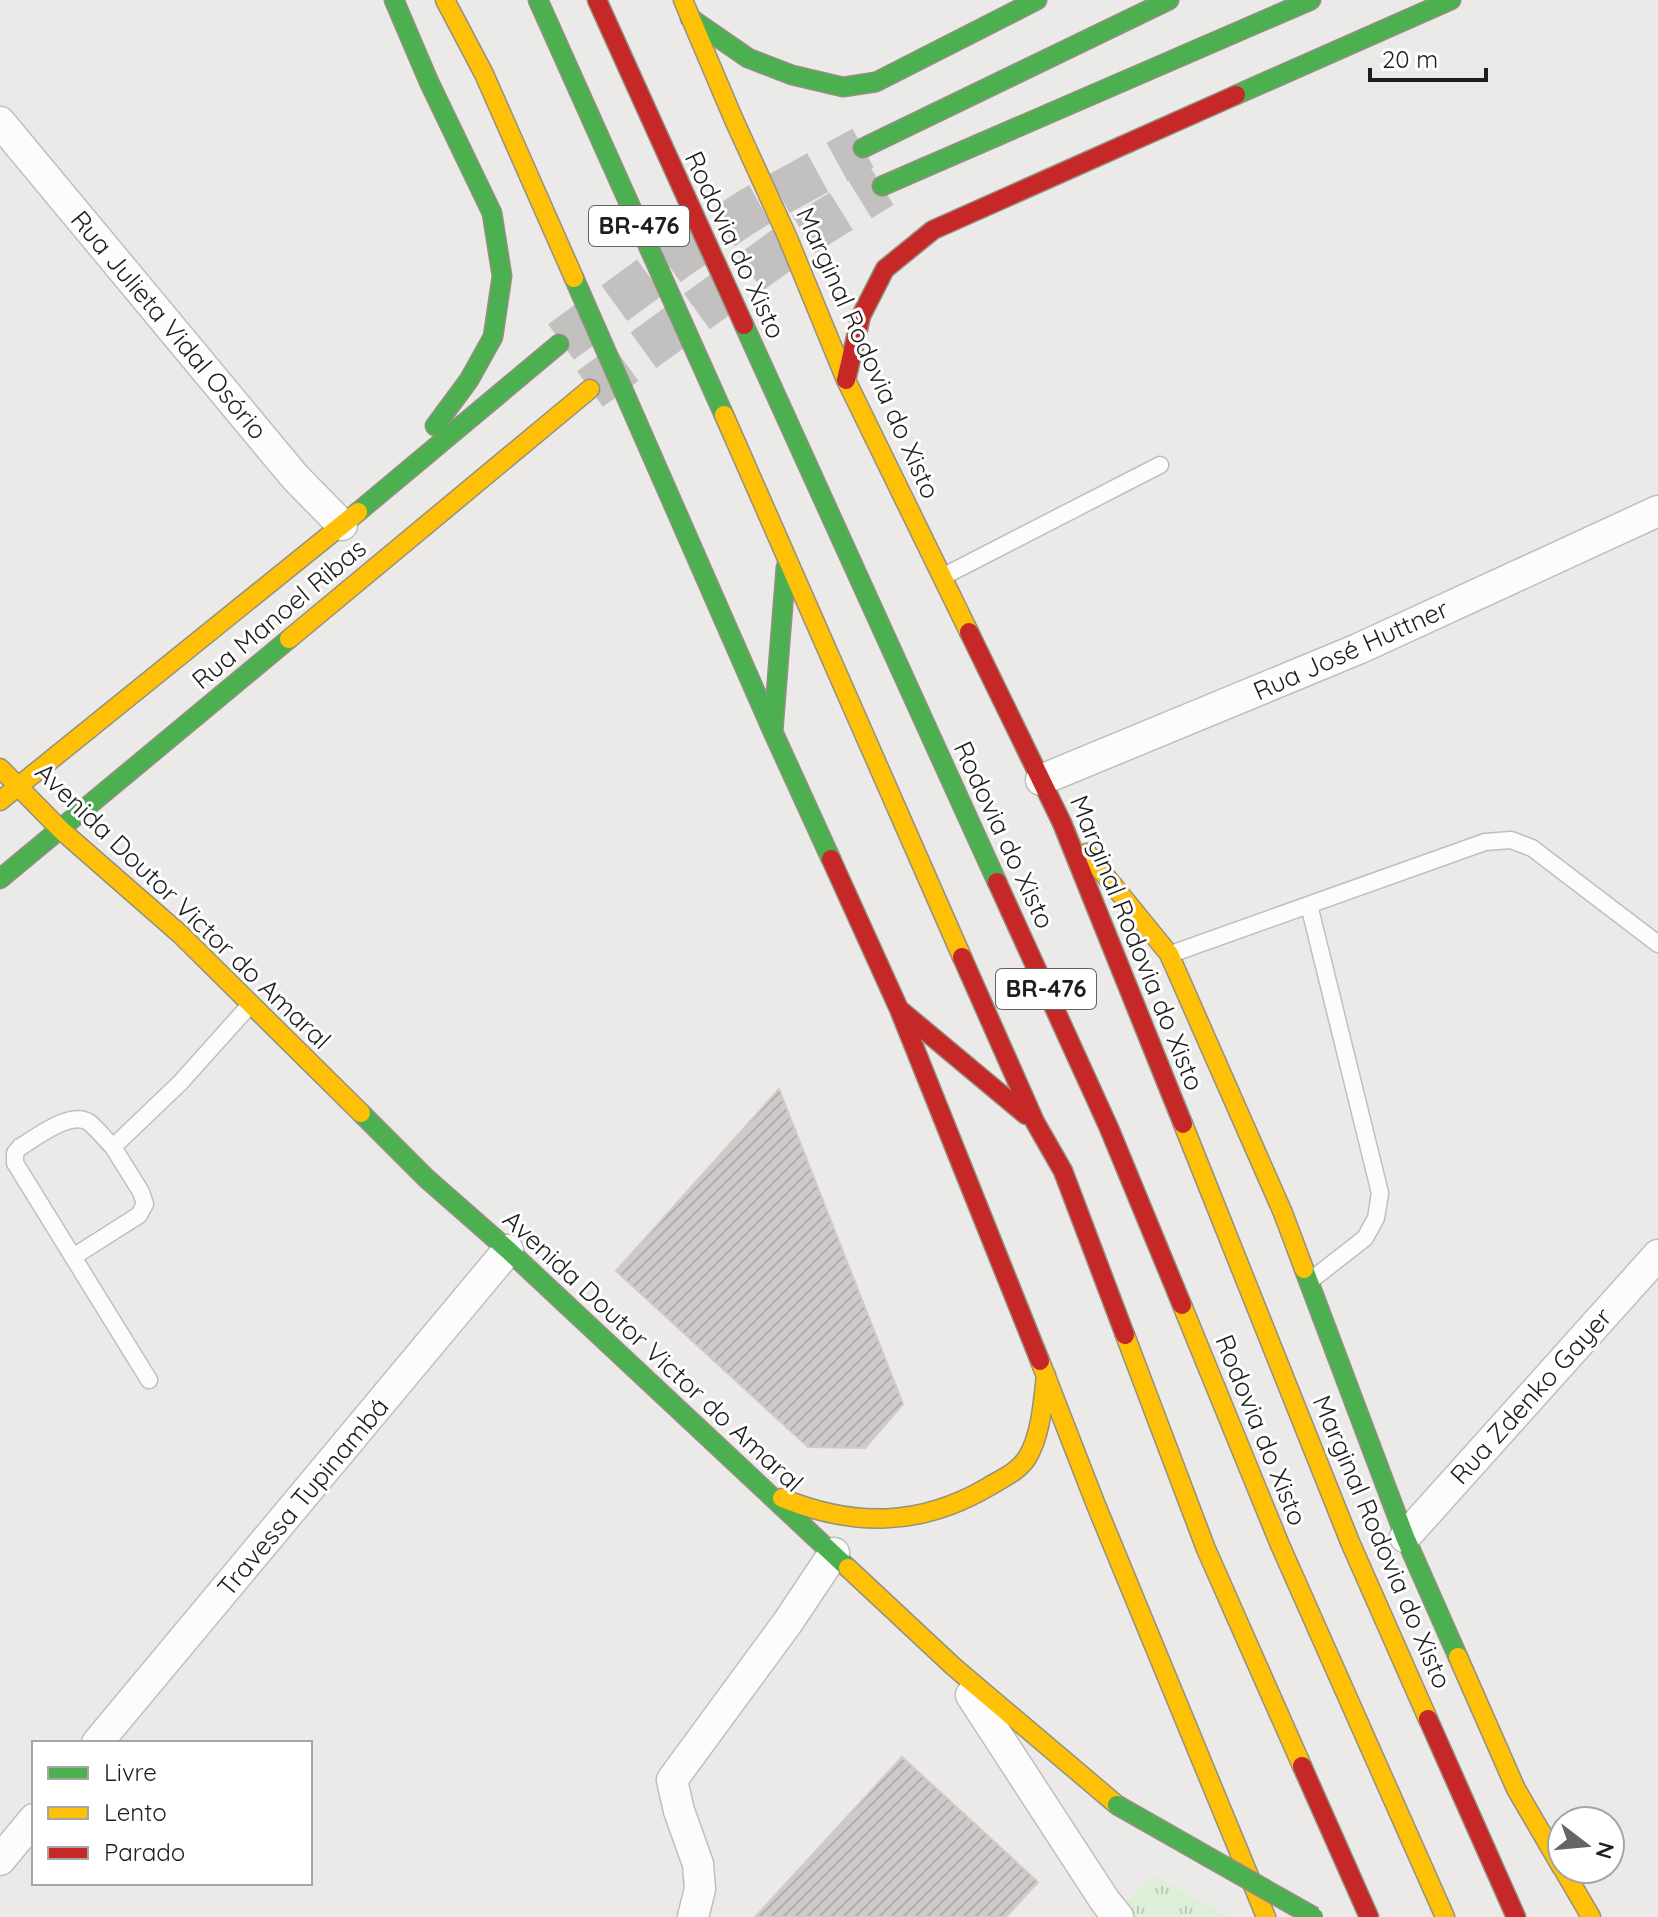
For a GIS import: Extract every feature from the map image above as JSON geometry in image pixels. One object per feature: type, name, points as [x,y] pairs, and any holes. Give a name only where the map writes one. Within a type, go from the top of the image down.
[{"type":"main road","points":[[391,484],[469,380],[493,337],[502,276],[492,213],[429,82],[394,0]]},
{"type":"main road","points":[[445,0],[484,74],[773,732],[899,1009],[1096,1505],[1266,1917]]},
{"type":"main road","name":"BR-476","points":[[538,0],[1035,1122],[1063,1171],[1206,1549],[1369,1917]]},
{"type":"main road","name":"Rodovia do Xisto","points":[[597,0],[1109,1128],[1280,1545],[1445,1917]]},
{"type":"main road","name":"Marginal Rodovia do Xisto","points":[[683,0],[787,236],[846,380],[1062,823],[1344,1528],[1516,1917]]},
{"type":"main road","points":[[690,18],[748,58],[792,75],[843,87],[876,82],[1037,0]]},
{"type":"main road","points":[[863,148],[1169,0]]},
{"type":"main road","points":[[882,186],[1311,0]]},
{"type":"main road","points":[[846,380],[861,316],[885,269],[933,230],[1451,0]]},
{"type":"main road","name":"Rua Manoel Ribas","points":[[0,801],[342,525],[559,344]]},
{"type":"main road","name":"Rua Manoel Ribas","points":[[0,879],[590,389]]},
{"type":"main road","points":[[773,732],[786,560]]},
{"type":"main road","name":"Avenida Doutor Victor do Amaral","points":[[0,768],[61,830],[180,934],[426,1178],[508,1250],[954,1667],[1117,1805],[1314,1917]]},
{"type":"main road","points":[[1062,823],[1169,954],[1283,1213],[1405,1537],[1516,1789],[1546,1841]]},
{"type":"main road","points":[[899,1009],[1035,1122]]},
{"type":"main road","points":[[765,1489],[818,1512],[847,1518],[904,1518],[959,1503],[985,1491],[1025,1462],[1034,1441],[1046,1375]]},
{"type":"main road","points":[[1009,1474],[1038,1474]]},
{"type":"main road","points":[[1062,1476],[1082,1486],[1096,1505]]},
{"type":"main road","points":[[1572,1885],[1591,1917]]},
{"type":"street","name":"Rua Julieta Vidal Osório","points":[[0,122],[295,477],[342,525]]},
{"type":"street","name":"Rua José Huttner","points":[[1041,780],[1358,649],[1658,511]]},
{"type":"street","name":"Travessa Tupinambá","points":[[99,1741],[508,1250]]},
{"type":"street","name":"Rua Zdenko Gayer","points":[[1405,1537],[1658,1255]]},
{"type":"street","points":[[693,1917],[700,1889],[698,1864],[679,1811],[672,1780],[788,1622],[834,1553]]},
{"type":"street","points":[[954,1667],[1104,1912]]},
{"type":"street","points":[[0,1860],[32,1821]]},
{"type":"lane","points":[[942,577],[1160,465]]},
{"type":"lane","points":[[1169,954],[1485,842],[1511,840],[1532,848],[1658,944]]},
{"type":"lane","points":[[1309,905],[1380,1193],[1376,1218],[1365,1238],[1309,1282]]},
{"type":"lane","points":[[113,1147],[180,1083],[250,1005]]},
{"type":"lane","points":[[73,1257],[139,1215],[145,1204],[113,1147],[88,1121],[77,1118],[65,1121],[20,1147],[15,1153],[15,1163],[73,1257],[149,1380]]},
{"type":"green space","points":[[1153,1875],[1229,1917],[1115,1917]]},
{"type":"building","points":[[779,1089],[903,1404],[865,1448],[808,1447],[616,1271]]},
{"type":"building","points":[[902,1757],[1038,1882],[1006,1917],[755,1917]]},
{"type":"tunnel","points":[[561,342],[682,254],[753,208],[863,148]]},
{"type":"tunnel","points":[[590,389],[801,236],[882,186]]},
{"type":"traffic: fast","points":[[394,0],[429,82],[492,213],[502,276],[493,337],[469,380],[435,426]]},
{"type":"traffic: fast","points":[[538,0],[724,415]]},
{"type":"traffic: fast","points":[[690,18],[748,58],[792,75],[843,87],[876,82],[1037,0]]},
{"type":"traffic: fast","points":[[863,148],[1169,0]]},
{"type":"traffic: fast","points":[[882,186],[1311,0]]},
{"type":"traffic: fast","points":[[1236,95],[1451,0]]},
{"type":"traffic: fast","points":[[574,278],[831,859]]},
{"type":"traffic: fast","points":[[744,325],[997,882]]},
{"type":"traffic: fast","points":[[358,512],[559,344]]},
{"type":"traffic: fast","points":[[773,732],[786,567]]},
{"type":"traffic: fast","points":[[0,879],[289,639]]},
{"type":"traffic: fast","points":[[361,1113],[426,1178],[508,1250],[848,1568]]},
{"type":"traffic: fast","points":[[1304,1269],[1405,1537],[1458,1657]]},
{"type":"traffic: fast","points":[[1117,1805],[1314,1917]]},
{"type":"traffic: slow","points":[[445,0],[484,74],[574,278]]},
{"type":"traffic: slow","points":[[683,0],[787,236],[846,380],[969,632]]},
{"type":"traffic: slow","points":[[289,639],[590,389]]},
{"type":"traffic: slow","points":[[724,415],[962,957]]},
{"type":"traffic: slow","points":[[0,801],[358,512]]},
{"type":"traffic: slow","points":[[0,768],[61,830],[180,934],[361,1113]]},
{"type":"traffic: slow","points":[[1087,853],[1169,954],[1283,1213],[1304,1269]]},
{"type":"traffic: slow","points":[[1183,1124],[1350,1542],[1428,1719]]},
{"type":"traffic: slow","points":[[1182,1305],[1280,1545],[1445,1917]]},
{"type":"traffic: slow","points":[[1125,1335],[1206,1549],[1302,1766]]},
{"type":"traffic: slow","points":[[1040,1361],[1266,1917]]},
{"type":"traffic: slow","points":[[782,1498],[860,1518],[912,1516],[963,1500],[1009,1475],[1027,1458],[1038,1429],[1046,1375]]},
{"type":"traffic: slow","points":[[848,1568],[954,1667],[1117,1805]]},
{"type":"traffic: slow","points":[[1458,1657],[1516,1789],[1546,1841]]},
{"type":"traffic: slow","points":[[1572,1885],[1591,1917]]},
{"type":"traffic: jam","points":[[597,0],[744,325]]},
{"type":"traffic: jam","points":[[846,380],[861,316],[885,269],[933,230],[1236,95]]},
{"type":"traffic: jam","points":[[969,632],[1062,823],[1183,1124]]},
{"type":"traffic: jam","points":[[831,859],[899,1009],[1040,1361]]},
{"type":"traffic: jam","points":[[997,882],[1109,1128],[1182,1305]]},
{"type":"traffic: jam","points":[[962,957],[1035,1122],[1063,1171],[1125,1335]]},
{"type":"traffic: jam","points":[[899,1009],[1026,1115]]},
{"type":"traffic: jam","points":[[1428,1719],[1516,1917]]},
{"type":"traffic: jam","points":[[1302,1766],[1369,1917]]}]
